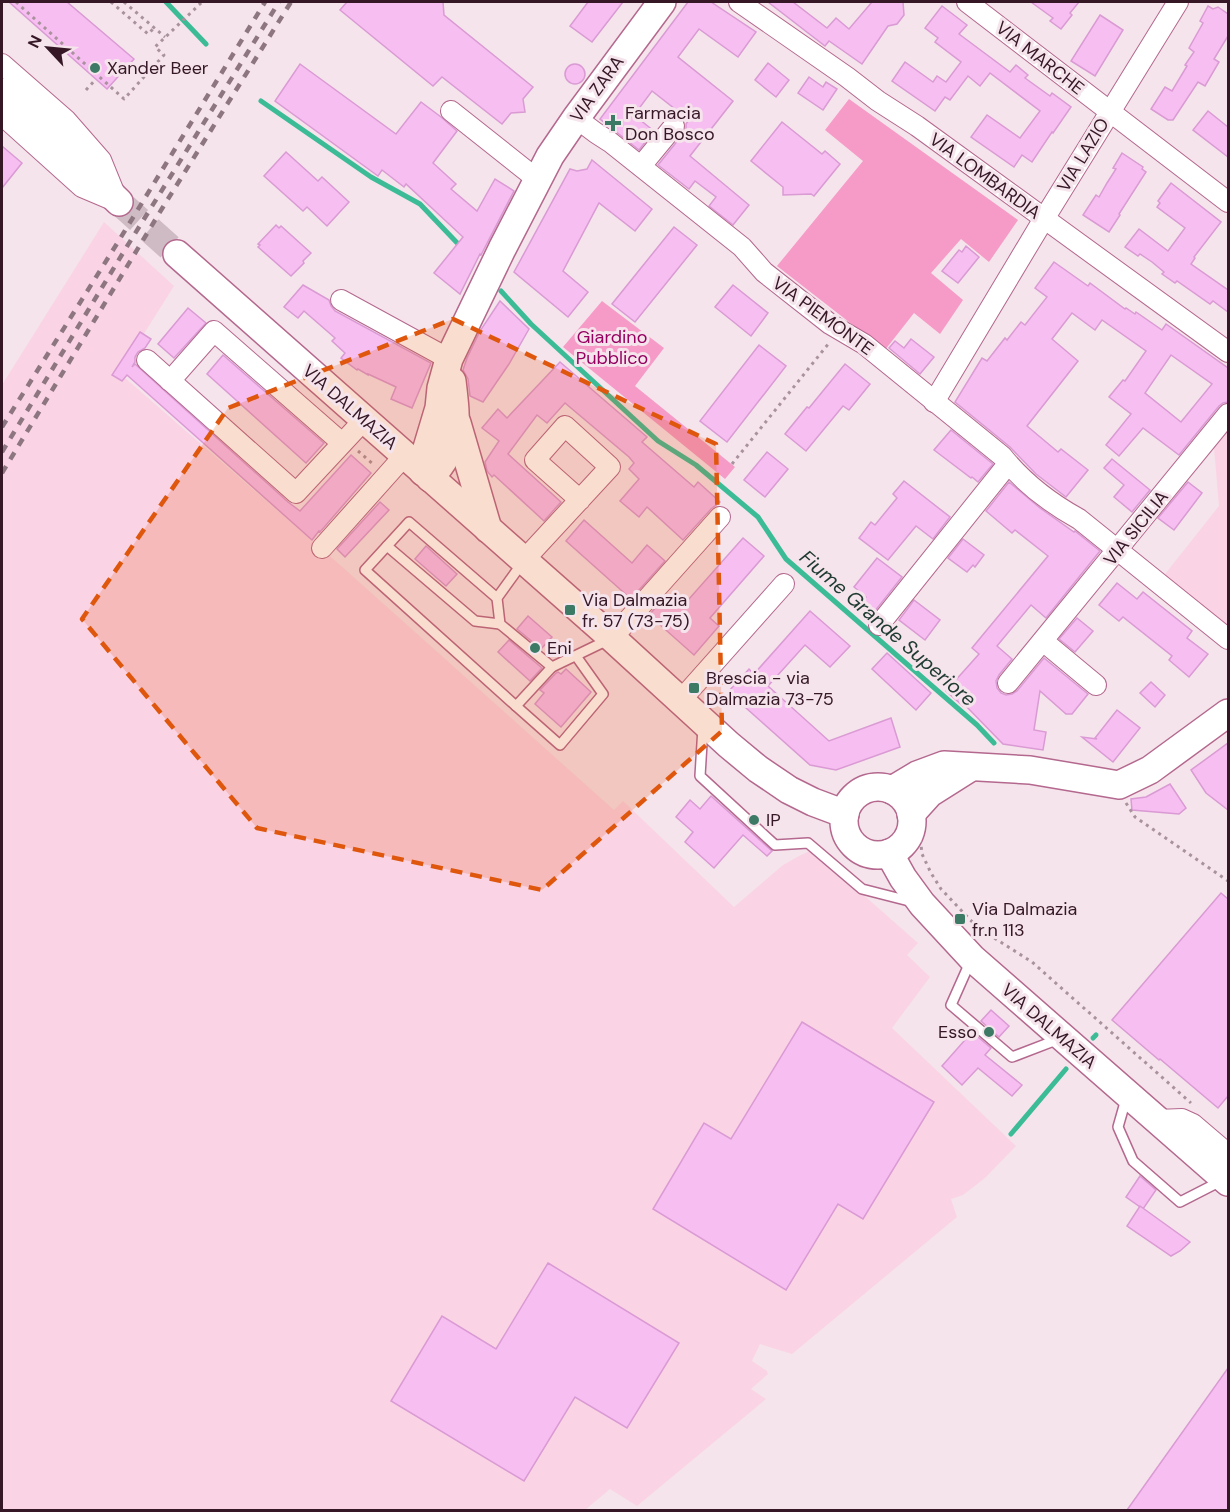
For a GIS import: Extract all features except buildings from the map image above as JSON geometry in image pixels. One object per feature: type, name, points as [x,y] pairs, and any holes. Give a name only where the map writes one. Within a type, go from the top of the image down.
[{"type":"main road","name":"VIA ZARA","points":[[441,388],[425,418],[412,436],[405,439],[411,461],[424,458],[449,359],[550,156],[662,2]]},
{"type":"main road","points":[[2,92],[119,202]]},
{"type":"main road","name":"VIA DALMAZIA","points":[[177,254],[758,769],[789,790],[845,814]]},
{"type":"main road","points":[[449,359],[456,420],[488,529]]},
{"type":"main road","points":[[411,461],[447,456],[451,449],[456,420]]},
{"type":"main road","points":[[892,790],[917,775],[944,765],[1030,770],[1119,785],[1150,770],[1228,713]]},
{"type":"main road","points":[[917,821],[905,800],[892,790],[878,787],[863,790],[852,800],[845,814],[845,828],[847,835],[861,850],[875,854],[889,853],[907,838],[917,821],[930,793],[972,766]]},
{"type":"main road","name":"VIA DALMAZIA","points":[[889,853],[921,904],[972,958],[1157,1120],[1227,1172]]},
{"type":"street","name":"VIA LOMBARDIA","points":[[739,2],[917,126],[1228,352]]},
{"type":"street","name":"VIA MARCHE","points":[[967,2],[1228,202]]},
{"type":"street","name":"VIA LAZIO","points":[[934,402],[1178,2]]},
{"type":"street","points":[[2,64],[66,120],[87,144],[100,160],[119,202]]},
{"type":"street","points":[[451,111],[538,180]]},
{"type":"street","points":[[2,115],[82,186],[119,202]]},
{"type":"street","name":"VIA PIEMONTE","points":[[576,118],[641,166],[742,247],[764,272],[830,324],[864,344],[1002,456],[1016,472],[1059,508],[1078,519],[1118,550],[1228,639]]},
{"type":"street","points":[[641,166],[674,126]]},
{"type":"street","points":[[341,300],[449,359]]},
{"type":"street","points":[[170,381],[214,331],[344,441]]},
{"type":"street","points":[[147,360],[296,493],[364,420]]},
{"type":"street","name":"VIA SICILIA","points":[[1008,683],[1228,414]]},
{"type":"street","points":[[322,548],[386,476],[411,461]]},
{"type":"street","points":[[879,625],[1008,464]]},
{"type":"street","points":[[524,560],[580,500]]},
{"type":"street","points":[[612,638],[720,517]]},
{"type":"street","points":[[680,701],[784,584]]},
{"type":"street","points":[[1043,641],[1096,685]]},
{"type":"lane","points":[[497,598],[409,522],[365,570],[560,745],[603,694],[576,656]]},
{"type":"lane","points":[[387,546],[475,621],[500,624],[552,667]]},
{"type":"lane","points":[[500,624],[497,598],[524,560]]},
{"type":"lane","points":[[516,706],[552,667],[612,638]]},
{"type":"lane","points":[[704,722],[700,776],[776,845],[808,843],[862,889],[921,904]]},
{"type":"lane","points":[[972,958],[951,1005],[1012,1057],[1063,1038]]},
{"type":"lane","points":[[1127,1093],[1118,1127],[1133,1161],[1180,1202],[1227,1172]]},
{"type":"path","points":[[16,2],[124,99],[164,56],[155,47],[201,2]]},
{"type":"path","points":[[111,2],[148,34],[154,28]]},
{"type":"path","points":[[124,2],[165,37]]},
{"type":"path","points":[[86,90],[96,79]]},
{"type":"path","points":[[732,464],[839,330]]},
{"type":"path","points":[[344,441],[386,476]]},
{"type":"path","points":[[1127,807],[1135,817],[1228,881]]},
{"type":"path","points":[[917,821],[922,854],[931,873],[941,889],[977,927],[1032,962],[1193,1104]]},
{"type":"highlighted area","points":[[453,319],[716,444],[722,731],[542,890],[257,828],[82,619],[228,408]]},
{"type":"shaded area","points":[[104,222],[174,286],[123,367],[124,377],[340,565],[614,810],[623,801],[734,907],[783,865],[799,856],[812,850],[826,862],[918,943],[907,955],[930,977],[892,1028],[1016,1146],[985,1178],[963,1195],[951,1199],[957,1217],[792,1354],[760,1344],[752,1361],[768,1374],[751,1389],[766,1399],[637,1506],[610,1489],[585,1510],[2,1510],[2,385]]},
{"type":"shaded area","points":[[1228,428],[1228,629],[1162,578],[1219,506],[1214,448]]},
{"type":"green space","points":[[849,99],[1018,220],[989,262],[961,239],[931,273],[963,300],[940,334],[914,313],[885,350],[777,266],[863,161],[825,130]]},
{"type":"green space","name":"Giardino Pubblico","points":[[602,301],[664,348],[635,386],[735,467],[725,479],[563,347]]},
{"type":"waterway","name":"Fiume Grande Superiore","points":[[166,2],[206,44]]},
{"type":"waterway","name":"Fiume Grande Superiore","points":[[261,101],[371,177],[420,204],[462,248]]},
{"type":"waterway","name":"Fiume Grande Superiore","points":[[501,291],[531,324],[658,441],[696,465],[758,517],[786,559],[977,725],[994,743]]},
{"type":"waterway","points":[[1093,1038],[1096,1035]]},
{"type":"waterway","points":[[1011,1134],[1066,1069]]},
{"type":"tunnel","points":[[119,202],[177,254]]},
{"type":"railway","points":[[2,427],[265,2]]},
{"type":"railway","points":[[2,452],[279,2]]},
{"type":"railway","points":[[2,473],[163,207],[291,2]]},
{"type":"place","name":"Xander Beer","points":[[95,68]]},
{"type":"place","name":"Farmacia Don Bosco","points":[[613,123]]},
{"type":"place","name":"Via Dalmazia fr. 57 (73-75)","points":[[570,610]]},
{"type":"place","name":"Eni","points":[[535,648]]},
{"type":"place","name":"Brescia - via Dalmazia 73-75","points":[[694,688]]},
{"type":"place","name":"IP","points":[[754,820]]},
{"type":"place","name":"Via Dalmazia fr.n 113","points":[[960,919]]},
{"type":"place","name":"Esso","points":[[989,1032]]}]
